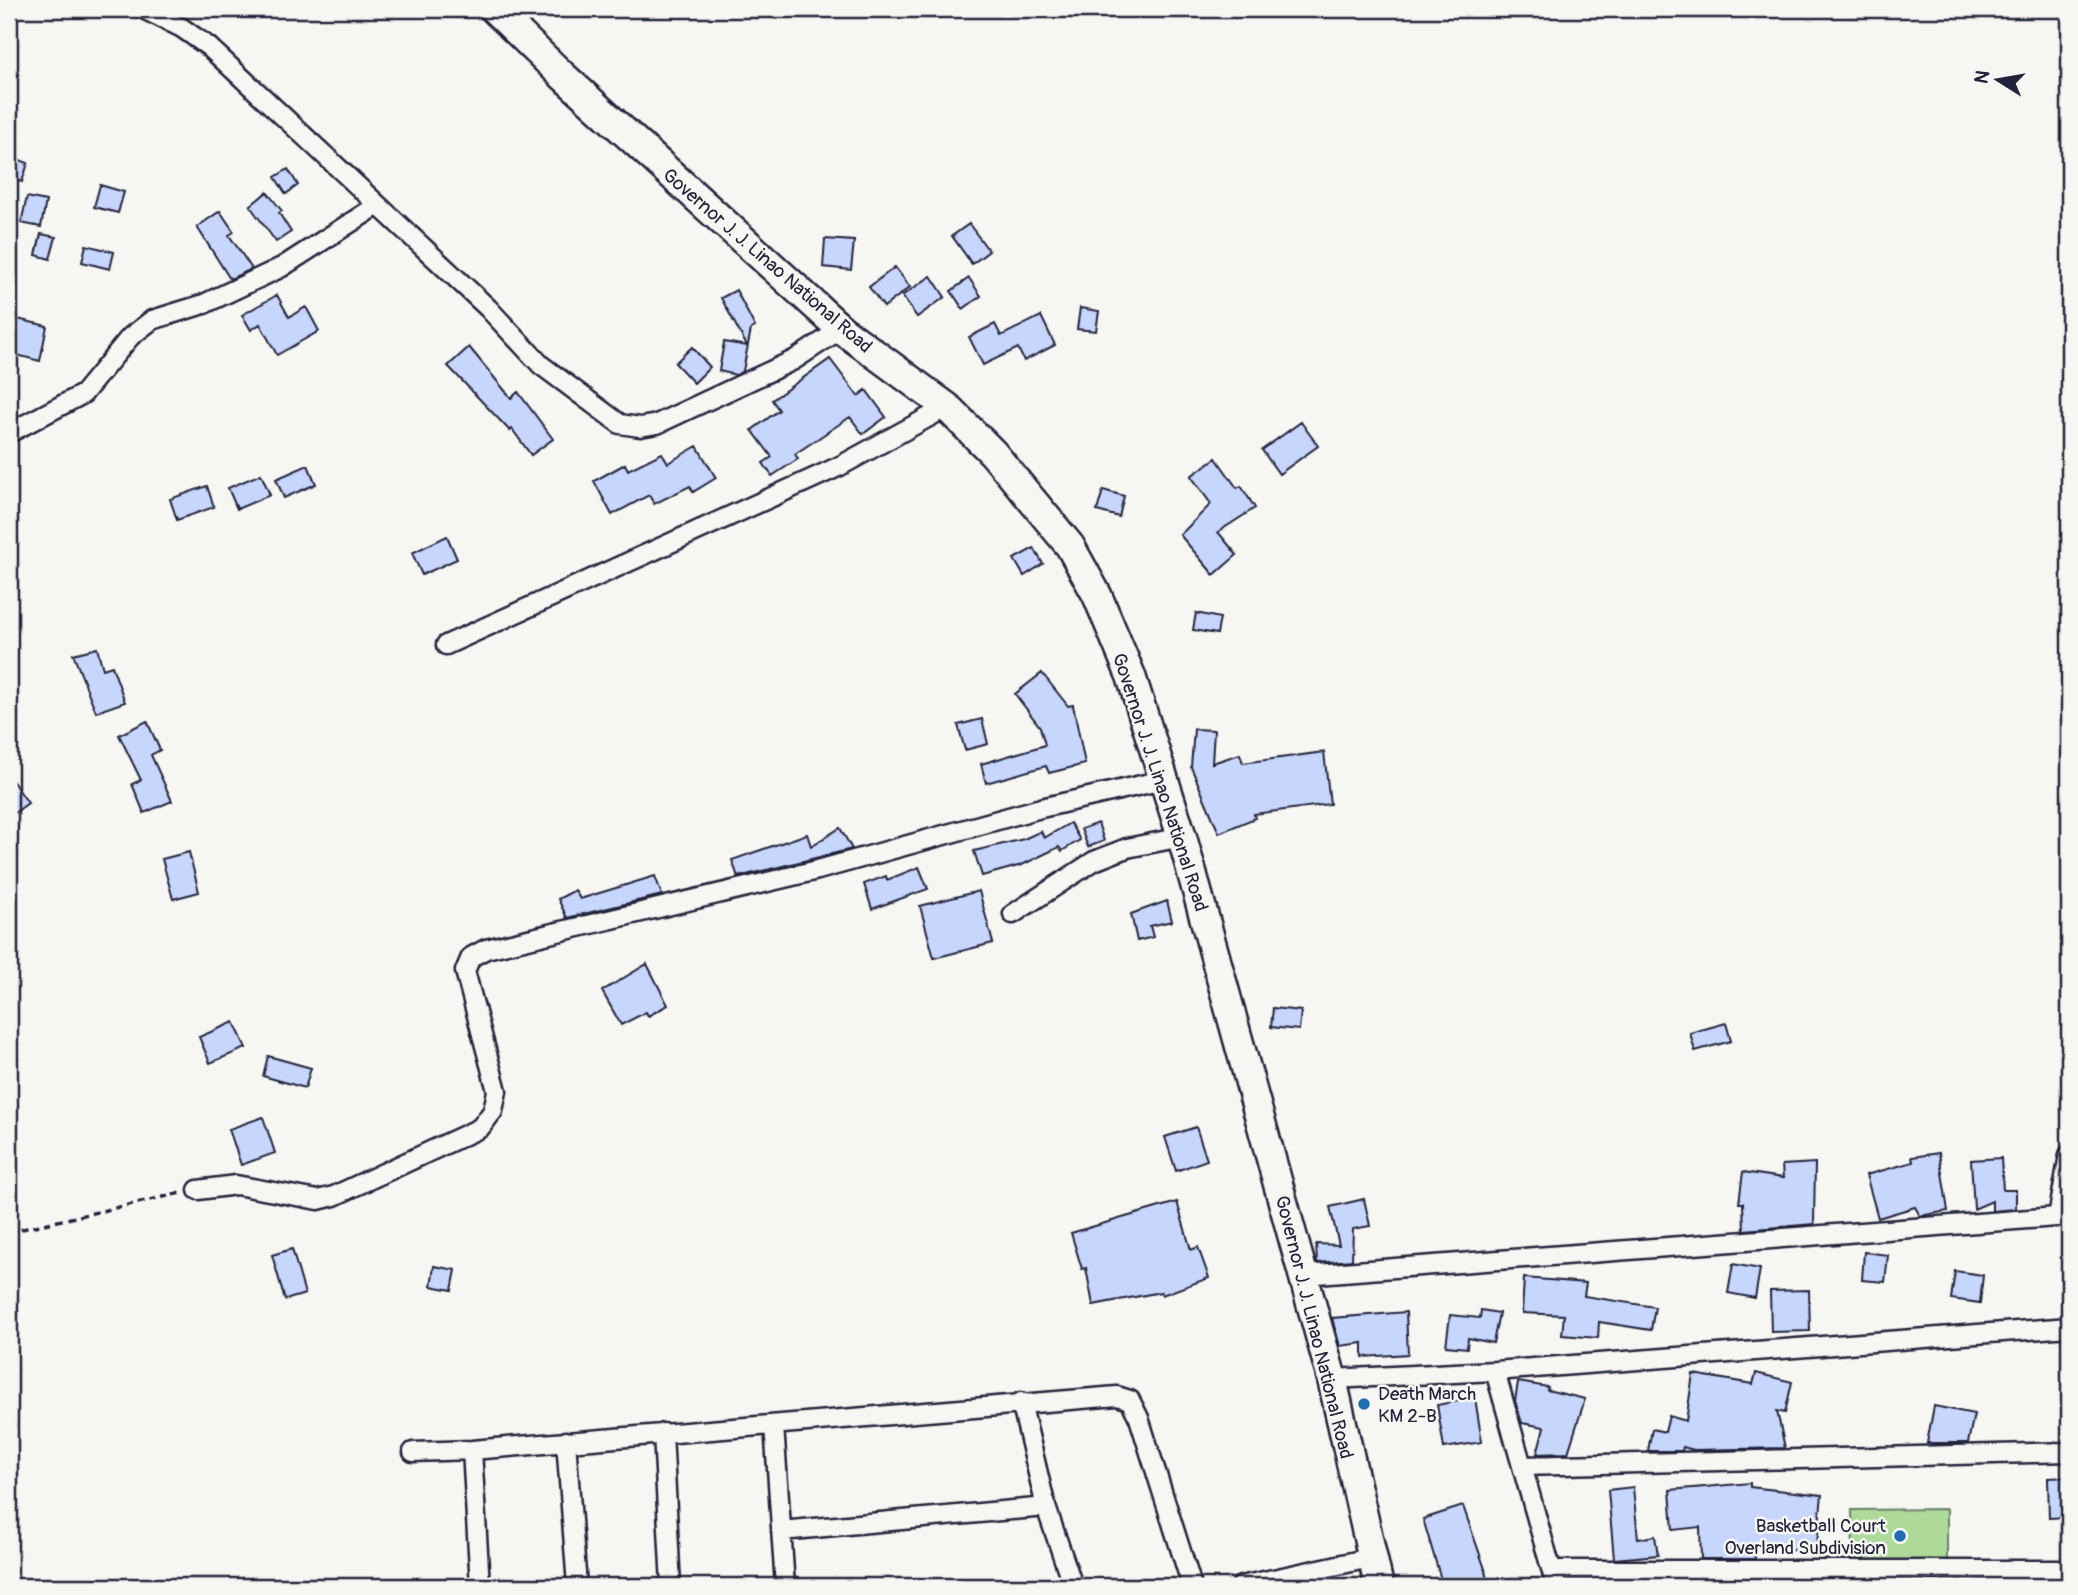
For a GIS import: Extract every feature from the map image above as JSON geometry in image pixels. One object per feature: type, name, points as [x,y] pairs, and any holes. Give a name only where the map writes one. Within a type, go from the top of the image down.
[{"type":"main road","name":"Governor J. J. Linao National Road","points":[[494,9],[562,75],[841,329],[947,407],[993,453],[1070,546],[1097,595],[1131,676],[1182,837],[1332,1379],[1370,1558],[1379,1586]]},
{"type":"street","points":[[143,9],[182,27],[209,47],[488,308],[541,365],[620,424],[640,427],[657,424],[794,360],[841,329]]},
{"type":"street","points":[[9,433],[83,394],[131,337],[152,320],[204,304],[282,267],[378,205]]},
{"type":"street","points":[[446,645],[840,466],[947,407]]},
{"type":"street","points":[[198,1190],[236,1185],[318,1200],[345,1191],[480,1128],[492,1111],[497,1091],[465,971],[471,957],[486,950],[818,870],[1041,808],[1163,780]]},
{"type":"street","points":[[1013,914],[1094,861],[1127,848],[1182,837]]},
{"type":"street","points":[[1304,1275],[2064,1217],[2069,1155]]},
{"type":"street","points":[[1332,1379],[1495,1371],[2069,1327]]},
{"type":"street","points":[[1495,1371],[1554,1578],[2069,1570]]},
{"type":"street","points":[[413,1452],[471,1450],[1118,1396],[1130,1400],[1139,1418],[1192,1586]]},
{"type":"street","points":[[1021,1402],[1045,1507],[1073,1586]]},
{"type":"street","points":[[774,1425],[785,1586]]},
{"type":"street","points":[[663,1433],[671,1586]]},
{"type":"street","points":[[566,1441],[577,1586]]},
{"type":"street","points":[[471,1450],[480,1586]]},
{"type":"street","points":[[1522,1466],[2069,1452]]},
{"type":"street","points":[[781,1531],[1045,1507]]},
{"type":"street","points":[[1241,1586],[1370,1558]]},
{"type":"path","points":[[9,1232],[198,1190]]},
{"type":"green space","name":"Basketball Court Overland Subdivision","points":[[1947,1509],[1947,1562],[1853,1564],[1852,1510]]},
{"type":"building","points":[[9,156],[28,163],[22,182],[9,178]]},
{"type":"building","points":[[288,169],[298,185],[286,194],[275,177]]},
{"type":"building","points":[[100,185],[124,192],[118,213],[94,207]]},
{"type":"building","points":[[267,192],[282,211],[279,213],[291,232],[276,242],[250,206]]},
{"type":"building","points":[[27,197],[46,201],[41,227],[21,223]]},
{"type":"building","points":[[220,211],[234,232],[229,235],[252,269],[230,279],[197,227]]},
{"type":"building","points":[[969,224],[989,251],[972,264],[952,236]]},
{"type":"building","points":[[41,234],[56,237],[50,259],[36,255]]},
{"type":"building","points":[[825,239],[854,241],[851,270],[823,267]]},
{"type":"building","points":[[86,245],[114,252],[110,269],[82,262]]},
{"type":"building","points":[[895,267],[910,287],[884,307],[869,287]]},
{"type":"building","points":[[931,276],[945,297],[917,317],[902,296]]},
{"type":"building","points":[[969,278],[981,296],[963,309],[951,291]]},
{"type":"building","points":[[736,290],[755,327],[751,329],[743,371],[736,375],[719,371],[724,342],[747,346],[721,298]]},
{"type":"building","points":[[277,295],[289,317],[306,307],[319,331],[277,355],[260,324],[251,330],[242,315]]},
{"type":"building","points":[[1080,308],[1099,311],[1096,331],[1077,329]]},
{"type":"building","points":[[1041,316],[1055,345],[1024,361],[1018,348],[983,365],[969,337],[995,324],[1001,336]]},
{"type":"building","points":[[13,318],[47,326],[40,361],[9,353]]},
{"type":"building","points":[[469,347],[511,398],[518,392],[553,439],[531,455],[512,429],[510,431],[448,366]]},
{"type":"building","points":[[692,347],[710,367],[694,383],[675,363]]},
{"type":"building","points":[[830,359],[858,396],[866,390],[886,417],[863,434],[850,417],[795,454],[798,459],[772,476],[763,463],[772,457],[752,430],[779,410],[772,400]]},
{"type":"building","points":[[1301,422],[1318,446],[1279,474],[1262,450]]},
{"type":"building","points":[[697,446],[716,478],[693,492],[690,486],[654,504],[649,495],[612,515],[594,481],[625,464],[628,470],[662,453],[668,463]]},
{"type":"building","points":[[1216,458],[1237,488],[1241,486],[1255,508],[1218,532],[1237,555],[1214,575],[1180,535],[1211,504],[1191,476]]},
{"type":"building","points":[[308,465],[316,484],[284,498],[276,479]]},
{"type":"building","points":[[261,474],[270,495],[237,509],[228,488]]},
{"type":"building","points":[[207,486],[214,507],[177,520],[170,499]]},
{"type":"building","points":[[1103,490],[1124,496],[1119,517],[1097,511]]},
{"type":"building","points":[[447,536],[457,559],[422,575],[412,553]]},
{"type":"building","points":[[1034,548],[1043,564],[1024,576],[1014,559]]},
{"type":"building","points":[[1196,613],[1220,618],[1217,634],[1193,630]]},
{"type":"building","points":[[97,648],[103,669],[112,666],[125,702],[96,712],[73,654]]},
{"type":"building","points":[[1042,673],[1068,706],[1073,705],[1085,764],[1049,773],[1046,766],[986,783],[981,764],[1045,745],[1040,727],[1015,694]]},
{"type":"building","points":[[982,719],[988,744],[965,750],[958,725]]},
{"type":"building","points":[[147,721],[160,750],[151,755],[172,801],[144,813],[132,784],[141,780],[119,735]]},
{"type":"building","points":[[1194,729],[1214,730],[1212,763],[1240,754],[1243,763],[1324,752],[1330,804],[1254,814],[1255,818],[1219,833],[1191,767]]},
{"type":"building","points":[[9,776],[28,803],[9,817]]},
{"type":"building","points":[[1070,823],[1080,840],[1062,851],[1059,847],[1022,865],[982,876],[974,851],[1024,839],[1041,831],[1044,838]]},
{"type":"building","points":[[1098,823],[1104,841],[1088,847],[1081,829]]},
{"type":"building","points":[[840,828],[852,849],[738,877],[732,860],[807,834],[811,846]]},
{"type":"building","points":[[189,852],[199,892],[173,899],[162,859]]},
{"type":"building","points":[[919,867],[928,889],[872,909],[864,884],[886,876],[887,880]]},
{"type":"building","points":[[655,876],[662,895],[567,918],[558,899],[575,890],[580,899]]},
{"type":"building","points":[[979,891],[993,943],[934,958],[920,906]]},
{"type":"building","points":[[1167,901],[1172,921],[1150,926],[1153,937],[1137,941],[1131,914]]},
{"type":"building","points":[[647,964],[668,1005],[648,1016],[646,1012],[621,1025],[602,991]]},
{"type":"building","points":[[1273,1008],[1301,1011],[1299,1030],[1271,1027]]},
{"type":"building","points":[[234,1022],[246,1048],[210,1063],[199,1037]]},
{"type":"building","points":[[1726,1023],[1731,1041],[1695,1051],[1690,1033]]},
{"type":"building","points":[[268,1056],[311,1068],[305,1088],[263,1076]]},
{"type":"building","points":[[263,1117],[275,1153],[241,1165],[229,1129]]},
{"type":"building","points":[[1196,1127],[1207,1160],[1176,1171],[1165,1137]]},
{"type":"building","points":[[1939,1153],[1948,1211],[1920,1216],[1915,1207],[1878,1218],[1866,1175],[1913,1162],[1912,1157]]},
{"type":"building","points":[[2001,1158],[2003,1190],[2016,1190],[2016,1209],[1992,1211],[1992,1201],[1974,1209],[1971,1160]]},
{"type":"building","points":[[1815,1163],[1814,1224],[1744,1230],[1743,1203],[1739,1203],[1743,1172],[1783,1178],[1782,1165]]},
{"type":"building","points":[[1364,1199],[1370,1226],[1353,1229],[1352,1260],[1317,1263],[1316,1244],[1339,1245],[1330,1207]]},
{"type":"building","points":[[1177,1202],[1191,1250],[1198,1247],[1209,1278],[1162,1295],[1161,1292],[1093,1305],[1086,1268],[1082,1269],[1071,1233]]},
{"type":"building","points":[[292,1249],[305,1294],[285,1300],[272,1255]]},
{"type":"building","points":[[1864,1252],[1888,1255],[1885,1282],[1862,1280]]},
{"type":"building","points":[[1733,1264],[1760,1269],[1755,1298],[1728,1293]]},
{"type":"building","points":[[434,1266],[456,1270],[452,1290],[431,1286]]},
{"type":"building","points":[[1955,1271],[1983,1275],[1980,1303],[1951,1299]]},
{"type":"building","points":[[1524,1278],[1586,1283],[1584,1296],[1655,1307],[1651,1330],[1599,1322],[1598,1338],[1562,1335],[1564,1315],[1522,1313]]},
{"type":"building","points":[[1809,1290],[1810,1331],[1771,1332],[1770,1291]]},
{"type":"building","points":[[1481,1310],[1499,1313],[1493,1343],[1468,1338],[1467,1348],[1446,1346],[1450,1315],[1480,1318]]},
{"type":"building","points":[[1406,1312],[1408,1354],[1363,1357],[1363,1343],[1340,1346],[1332,1318]]},
{"type":"building","points":[[1756,1373],[1792,1382],[1785,1413],[1777,1411],[1785,1448],[1694,1450],[1683,1447],[1682,1451],[1648,1451],[1652,1429],[1665,1432],[1669,1416],[1686,1421],[1693,1374],[1753,1384]]},
{"type":"building","points":[[1518,1382],[1548,1387],[1547,1390],[1585,1399],[1568,1453],[1537,1454],[1544,1427],[1522,1423],[1515,1401]]},
{"type":"building","points":[[1475,1398],[1482,1442],[1444,1448],[1437,1405]]},
{"type":"building","points":[[1934,1406],[1974,1414],[1968,1443],[1927,1443]]},
{"type":"building","points":[[2069,1477],[2069,1517],[2049,1518],[2048,1478]]},
{"type":"building","points":[[1750,1483],[1750,1487],[1822,1495],[1816,1553],[1754,1546],[1755,1559],[1701,1559],[1700,1527],[1673,1530],[1670,1490]]},
{"type":"building","points":[[1633,1487],[1638,1539],[1655,1536],[1658,1555],[1614,1559],[1608,1490]]},
{"type":"building","points":[[1463,1506],[1485,1569],[1488,1586],[1443,1586],[1423,1519]]},
{"type":"place","name":"Death March KM 2-B","points":[[1364,1404]]},
{"type":"place","name":"Basketball Court Overland Subdivision","points":[[1900,1536]]}]
